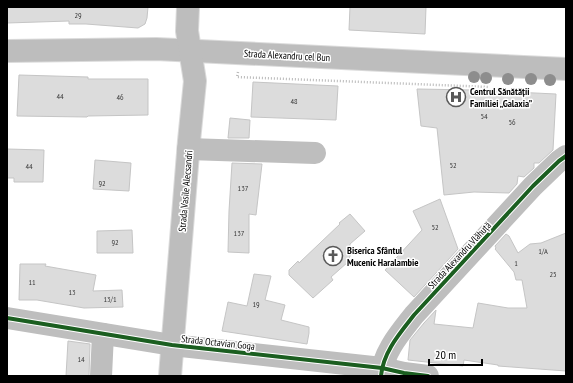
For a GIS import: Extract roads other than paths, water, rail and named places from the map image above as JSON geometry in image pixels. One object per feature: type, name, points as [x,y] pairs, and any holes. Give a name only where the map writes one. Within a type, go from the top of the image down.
[{"type":"main road","name":"Strada Vasile Alecsandri","points":[[170,376],[188,149],[196,81],[187,31],[188,7]]},
{"type":"main road","name":"Strada Alexandru cel Bun","points":[[7,51],[190,50],[566,69]]},
{"type":"street","points":[[188,149],[315,153]]},
{"type":"street","name":"Strada Alexandru Vlăhuță","points":[[382,372],[388,351],[398,335],[414,315],[533,186],[566,156]]},
{"type":"street","name":"Strada Octavian Goga","points":[[7,318],[172,345],[382,372],[428,376]]},
{"type":"street","points":[[100,376],[103,334]]},
{"type":"place","name":"Centrul Sănătății Familiei „Galaxia”","points":[[456,97]]},
{"type":"place","name":"Biserica Sfântul Mucenic Haralambie","points":[[333,256]]}]
